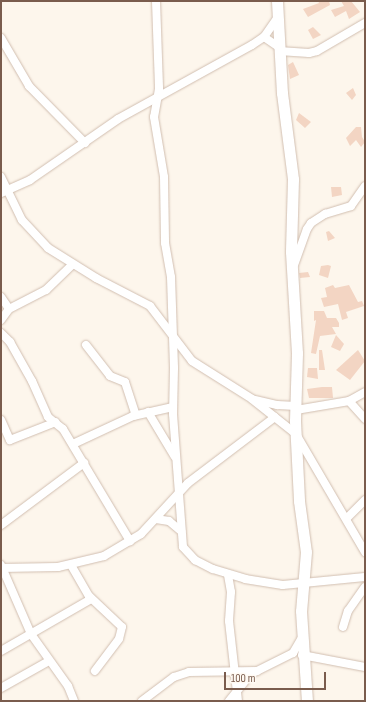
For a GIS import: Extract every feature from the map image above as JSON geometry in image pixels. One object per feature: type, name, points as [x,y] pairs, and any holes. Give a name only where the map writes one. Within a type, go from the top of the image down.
[{"type":"street","points":[[156,1],[158,97],[154,117],[164,177],[165,243],[171,277],[173,406],[183,547],[188,554],[228,575],[283,585],[365,577]]},
{"type":"street","points":[[277,1],[279,49],[294,179],[291,225],[298,370],[296,434],[299,501],[306,552],[301,611],[302,654],[307,701]]},
{"type":"street","points":[[4,192],[30,180],[118,119],[264,37],[278,17]]},
{"type":"street","points":[[264,37],[279,49],[309,53],[365,23]]},
{"type":"street","points":[[1,38],[29,86],[85,143]]},
{"type":"street","points":[[1,177],[4,192],[22,220],[39,241],[73,264],[150,306],[158,314],[172,336],[192,361],[252,399],[296,434],[365,552]]},
{"type":"street","points":[[292,270],[306,229],[311,223],[325,214],[351,206],[365,186]]},
{"type":"street","points":[[1,320],[9,309],[46,290],[73,264]]},
{"type":"street","points":[[1,297],[9,309]]},
{"type":"street","points":[[1,333],[10,342],[32,381],[48,417],[56,422],[73,444],[130,541]]},
{"type":"street","points":[[86,345],[110,376],[125,382],[136,415]]},
{"type":"street","points":[[252,399],[296,408],[349,401],[365,392]]},
{"type":"street","points":[[349,401],[365,419]]},
{"type":"street","points":[[73,444],[136,415],[173,406]]},
{"type":"street","points":[[148,412],[176,458]]},
{"type":"street","points":[[74,701],[68,686],[31,634],[1,567],[71,565],[104,556],[130,541],[156,518],[178,493],[220,456],[275,417]]},
{"type":"street","points":[[1,420],[10,440],[56,422]]},
{"type":"street","points":[[1,525],[84,463]]},
{"type":"street","points":[[346,518],[365,500]]},
{"type":"street","points":[[156,518],[169,521],[181,530]]},
{"type":"street","points":[[71,565],[91,599],[122,631],[95,671]]},
{"type":"street","points":[[228,575],[231,592],[229,621],[234,670],[238,690],[238,701]]},
{"type":"street","points":[[344,627],[348,611],[365,586]]},
{"type":"street","points":[[1,651],[91,599]]},
{"type":"street","points":[[229,701],[257,670],[293,653],[298,648],[302,636]]},
{"type":"street","points":[[302,654],[365,668]]},
{"type":"street","points":[[1,688],[49,661]]},
{"type":"street","points":[[142,701],[180,675],[234,670],[257,670]]},
{"type":"building","points":[[318,1],[329,1],[330,5],[308,17],[303,9],[319,3]]},
{"type":"building","points":[[341,1],[351,1],[360,12],[349,19],[346,11],[335,17],[331,10],[344,6]]},
{"type":"building","points":[[313,27],[321,35],[313,39],[308,30]]},
{"type":"building","points":[[293,62],[299,75],[290,79],[288,65]]},
{"type":"building","points":[[353,88],[356,95],[352,100],[346,93]]},
{"type":"building","points":[[299,113],[311,122],[305,128],[296,120]]},
{"type":"building","points":[[356,127],[361,127],[362,137],[365,142],[361,147],[356,140],[350,146],[346,138]]},
{"type":"building","points":[[331,187],[341,187],[342,195],[332,197]]},
{"type":"building","points":[[329,231],[335,238],[328,241],[326,232]]},
{"type":"building","points":[[321,266],[331,266],[328,278],[319,275]]},
{"type":"building","points":[[308,272],[310,277],[300,278],[299,273]]},
{"type":"building","points":[[333,285],[335,288],[349,285],[358,302],[362,301],[364,306],[346,312],[348,318],[342,320],[338,304],[324,307],[321,298],[327,297],[325,288]]},
{"type":"building","points":[[314,311],[324,311],[327,318],[336,318],[339,323],[339,327],[332,327],[336,334],[320,336],[316,354],[311,353],[316,320],[314,321]]},
{"type":"building","points":[[336,335],[344,344],[340,351],[331,347]]},
{"type":"building","points":[[319,350],[322,350],[325,370],[319,370]]},
{"type":"building","points":[[358,350],[365,361],[350,380],[336,370]]},
{"type":"building","points":[[308,368],[317,368],[318,379],[307,377]]},
{"type":"building","points":[[332,387],[333,398],[309,398],[307,389]]}]
